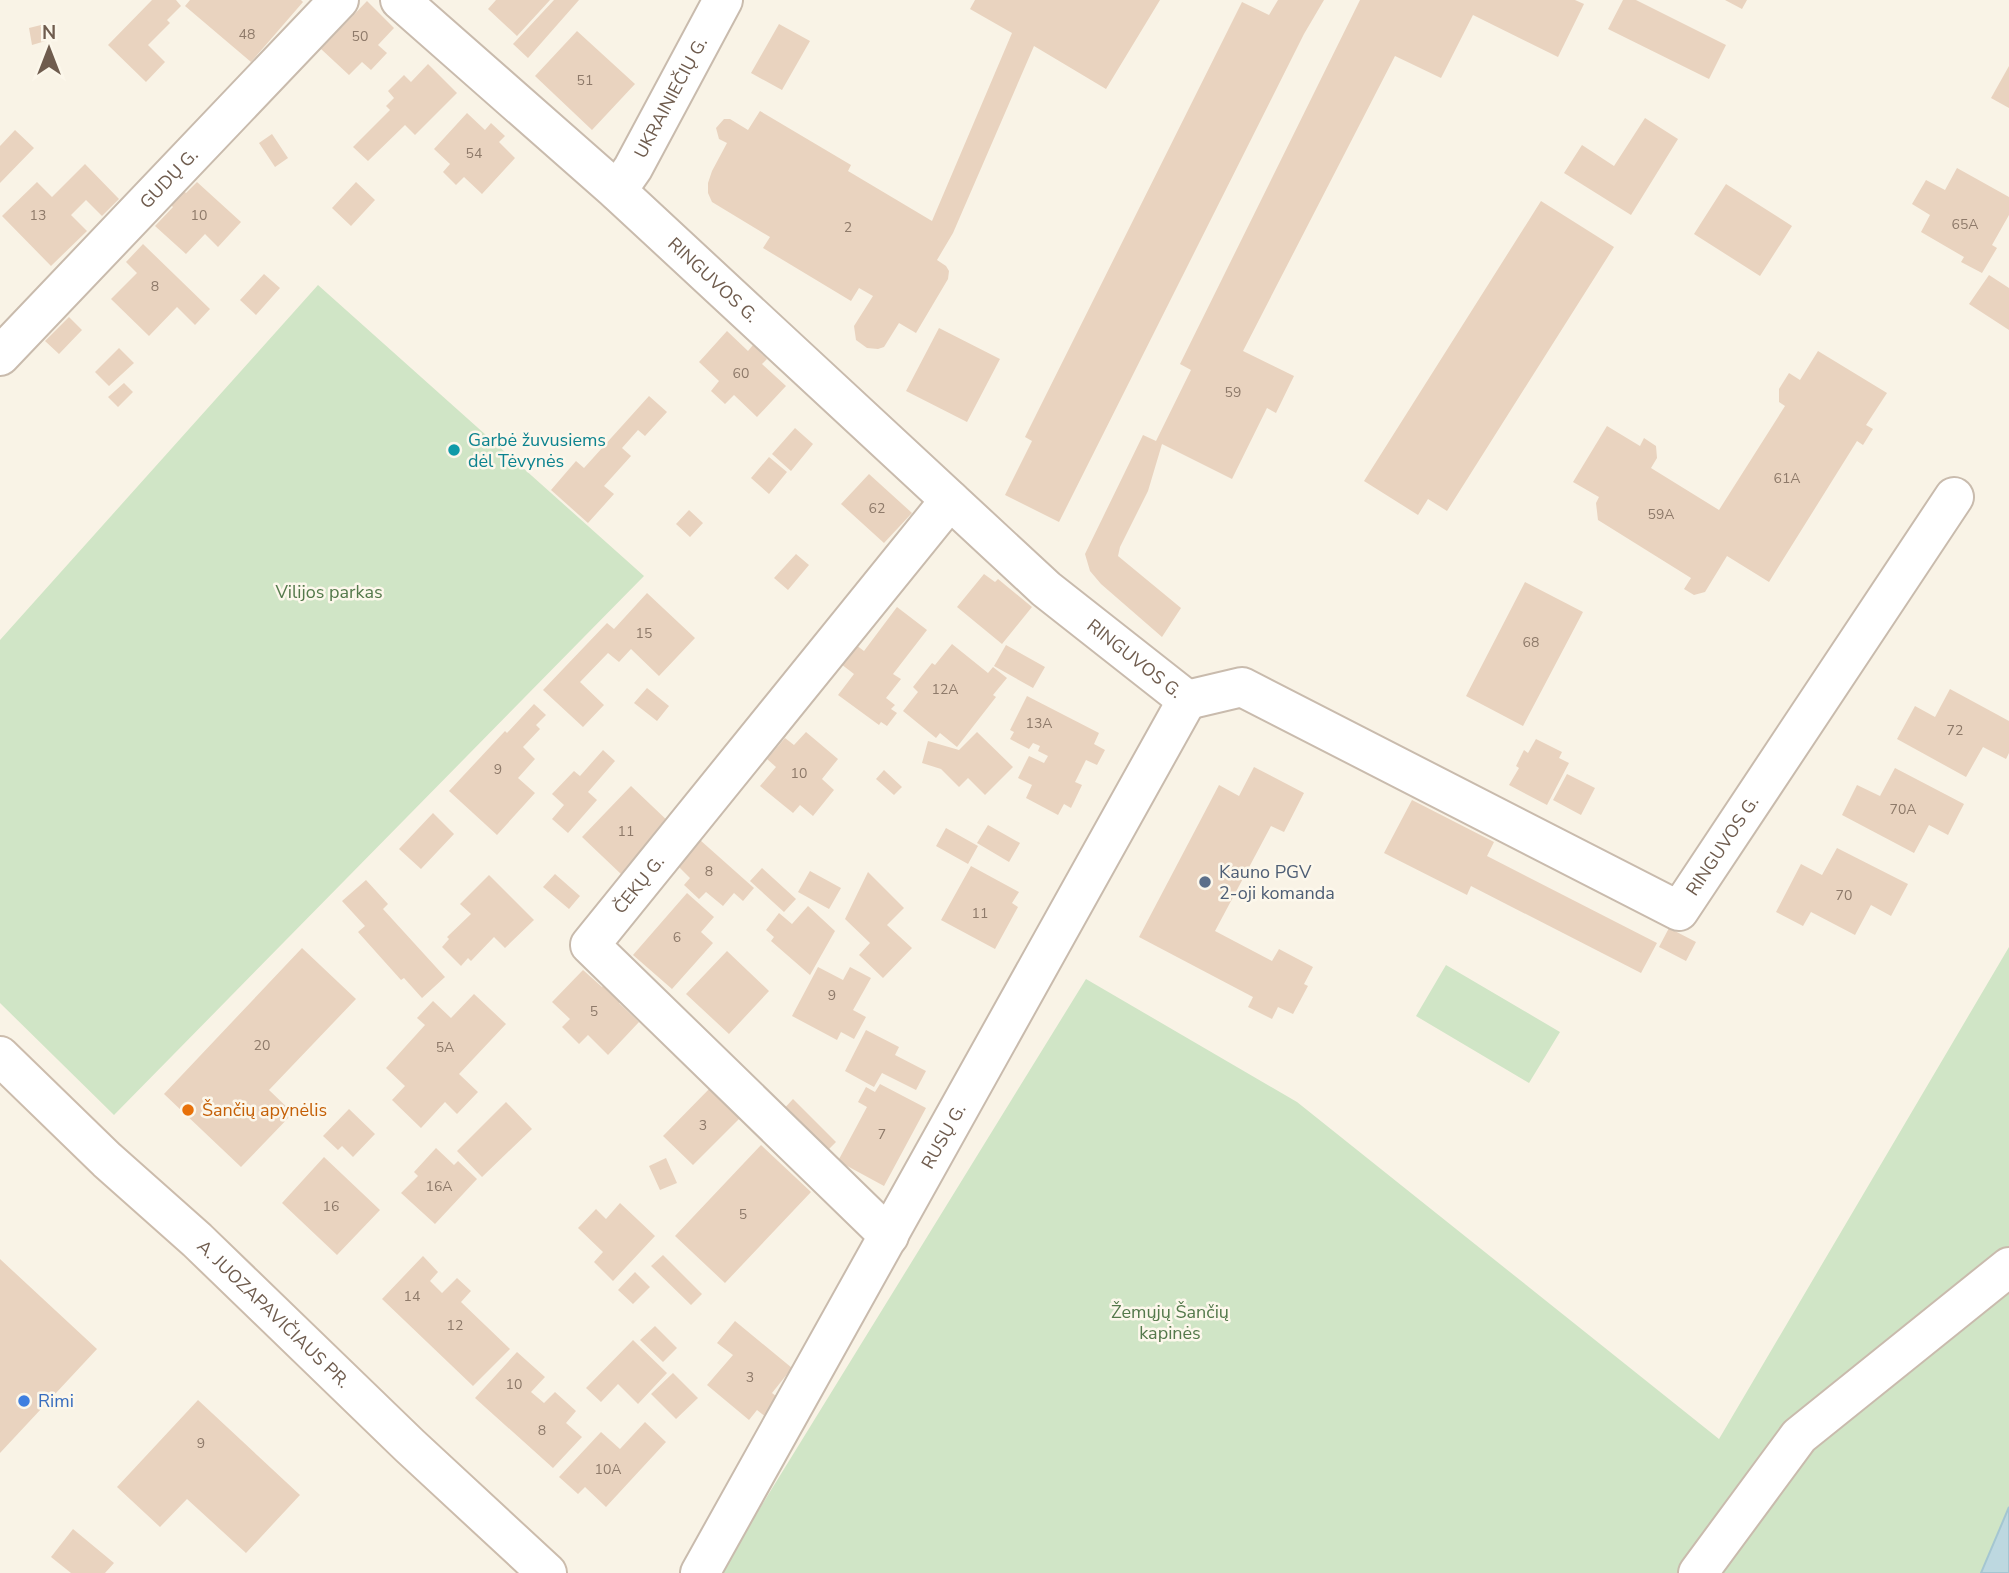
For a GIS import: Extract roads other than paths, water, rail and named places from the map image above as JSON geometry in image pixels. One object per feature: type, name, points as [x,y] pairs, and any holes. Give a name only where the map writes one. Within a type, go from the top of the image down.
[{"type":"street","name":"GUDŲ G.","points":[[0,356],[339,0]]},
{"type":"street","name":"RINGUVOS G.","points":[[400,0],[617,191],[1046,589],[1187,700],[1242,687],[1679,911],[1954,497]]},
{"type":"street","name":"UKRAINIEČIŲ G.","points":[[617,191],[633,168],[723,0]]},
{"type":"street","name":"ČEKŲ G.","points":[[889,1236],[590,945],[950,500]]},
{"type":"street","name":"RUSŲ G.","points":[[700,1573],[1187,700]]},
{"type":"street","name":"A. JUOZAPAVIČIAUS PR.","points":[[0,1056],[547,1573]]},
{"type":"street","points":[[1698,1573],[1799,1436],[2009,1267]]},
{"type":"water","points":[[2009,1507],[2009,1573],[1981,1573]]},
{"type":"place","name":"Garbė žuvusiems dėl Tėvynės","points":[[454,450]]},
{"type":"place","name":"Kauno PGV 2-oji komanda","points":[[1205,882]]},
{"type":"place","name":"Šančių apynėlis","points":[[188,1110]]},
{"type":"place","name":"Rimi","points":[[24,1401]]},
{"type":"park label","name":"Vilijos parkas","points":[[329,592]]},
{"type":"park label","name":"Žemųjų Šančių kapinės","points":[[1170,1322]]}]
